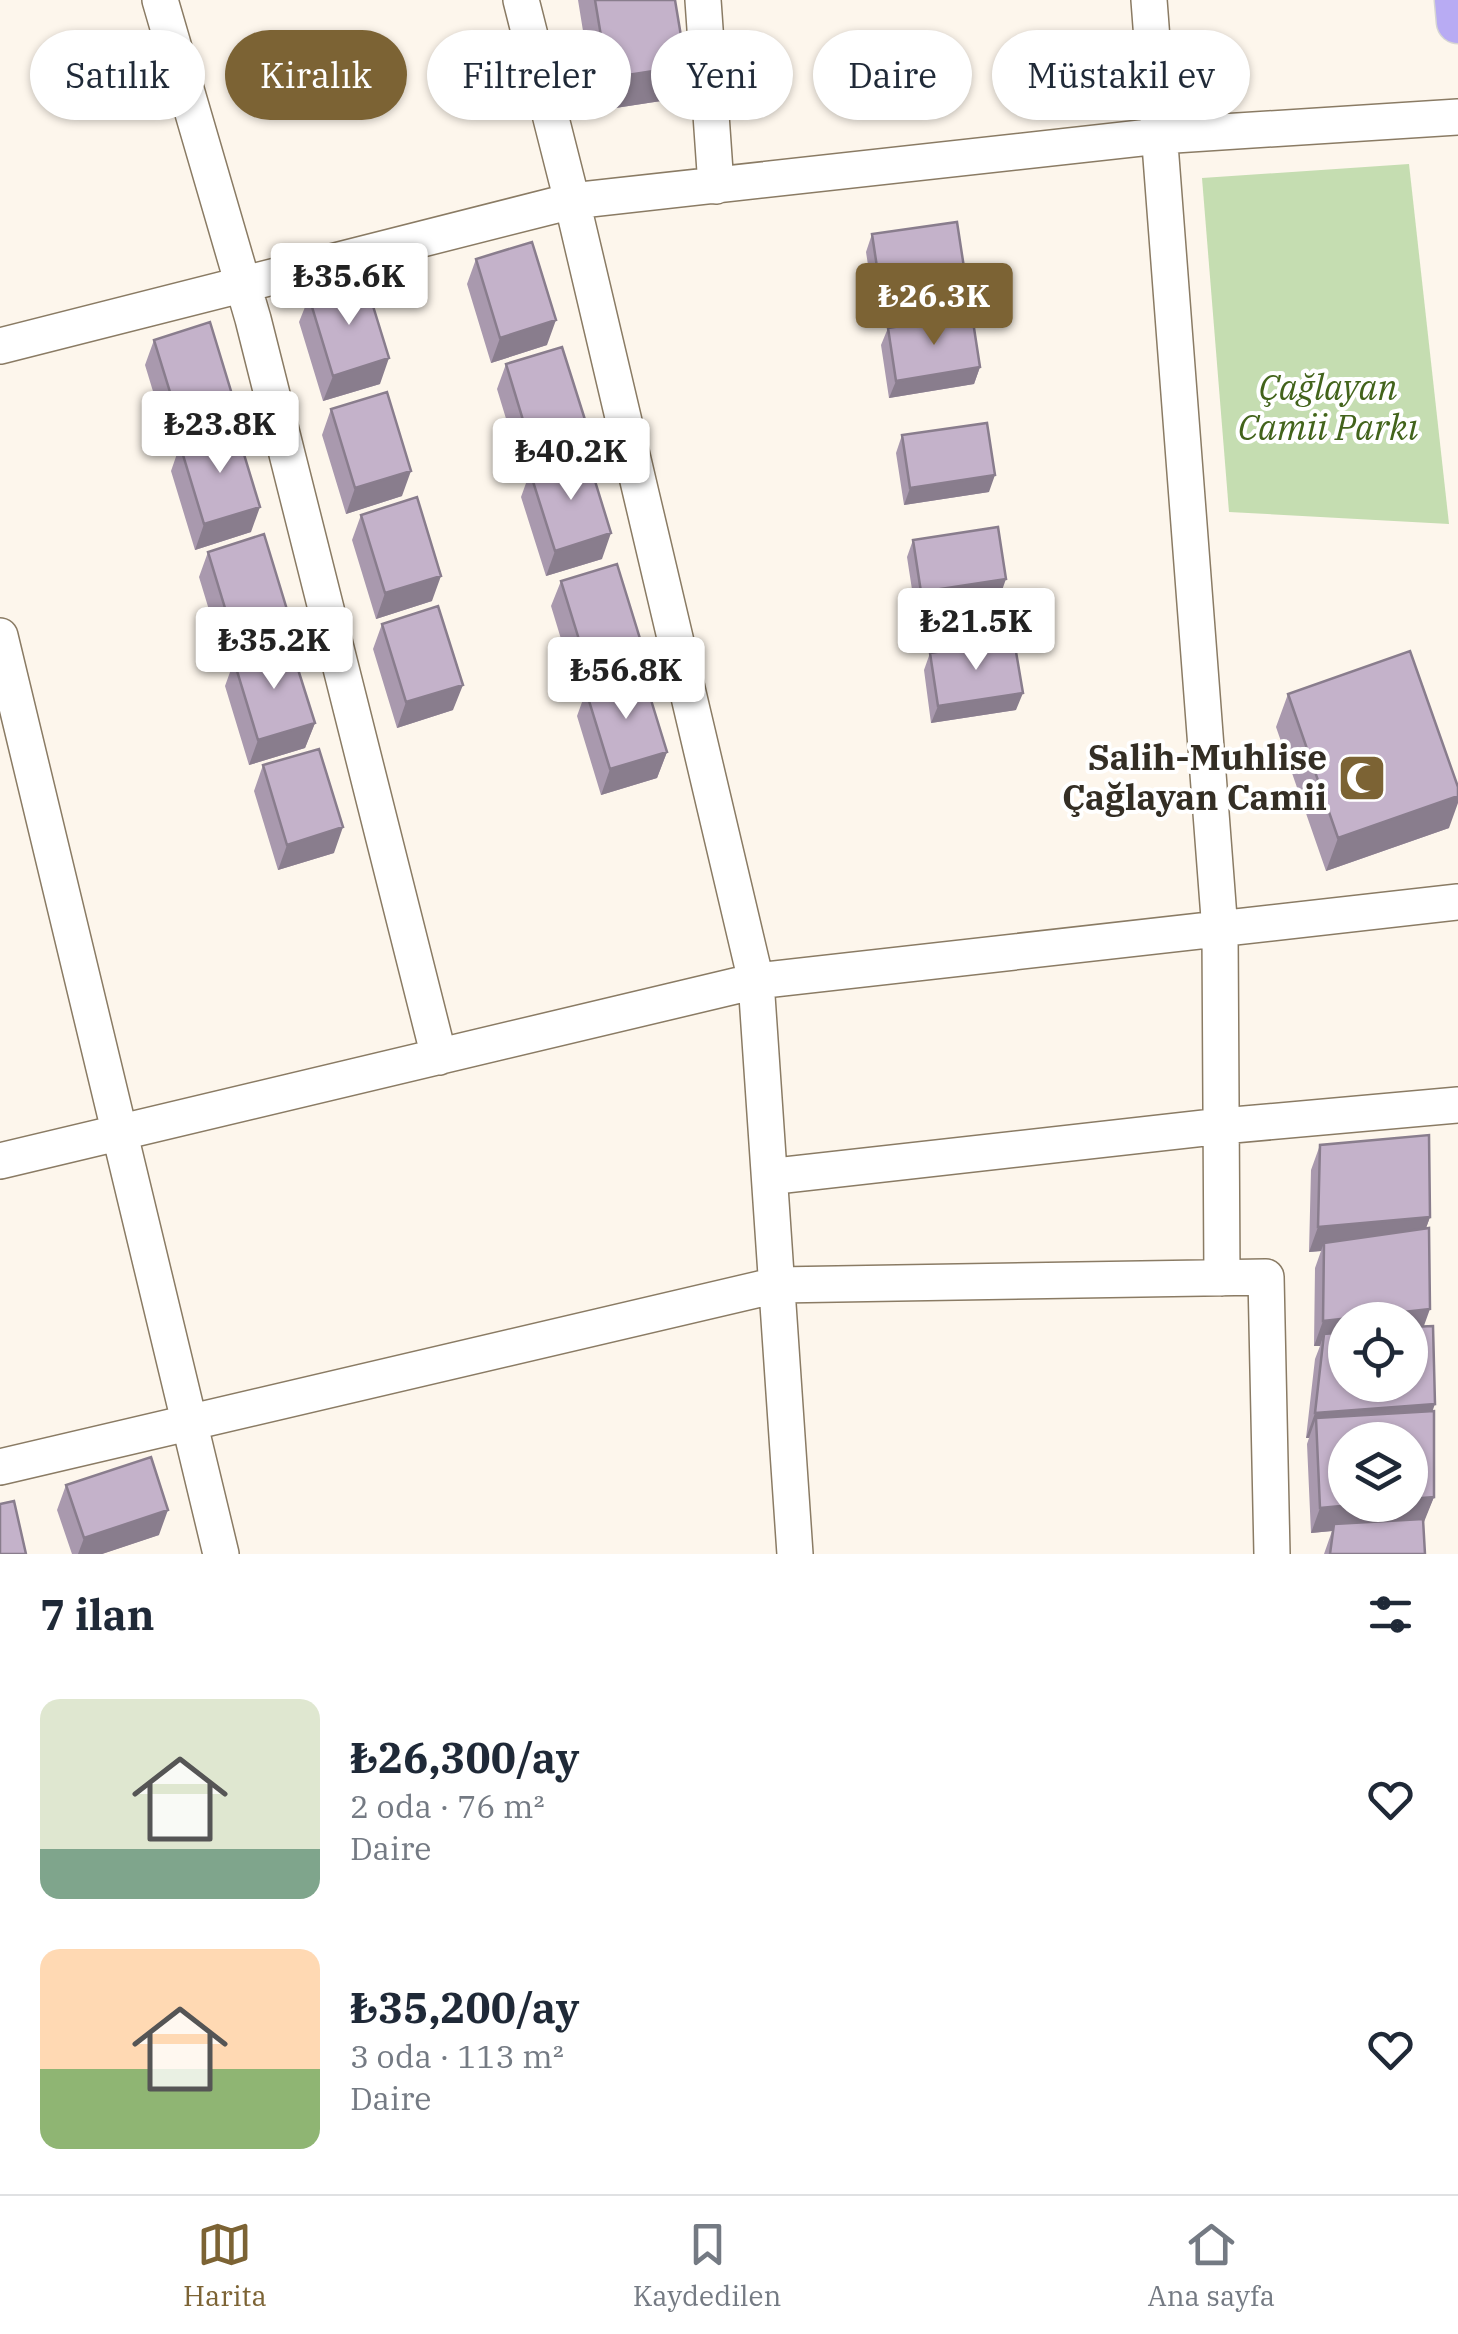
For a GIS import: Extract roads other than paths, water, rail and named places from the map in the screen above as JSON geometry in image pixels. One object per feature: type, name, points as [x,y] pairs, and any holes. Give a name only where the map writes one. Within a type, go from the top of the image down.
[{"type":"main road","points":[[1456,0],[1458,22]]},
{"type":"street","points":[[160,0],[243,285],[439,1057]]},
{"type":"street","points":[[521,0],[756,981],[795,1554]]},
{"type":"street","points":[[703,0],[716,186]]},
{"type":"street","points":[[1149,0],[1220,931],[1222,1278]]},
{"type":"street","points":[[0,346],[572,202],[1159,136],[1458,117]]},
{"type":"street","points":[[0,636],[221,1554]]},
{"type":"street","points":[[0,1161],[756,981],[1458,902]]},
{"type":"street","points":[[770,1173],[1458,1105]]},
{"type":"street","points":[[0,1466],[777,1286],[1266,1277],[1272,1554]]},
{"type":"place","name":"Salih-Muhlise Çağlayan Camii","points":[[1362,778]]},
{"type":"park label","name":"Çağlayan Camii Parkı","points":[[1328,408]]}]
